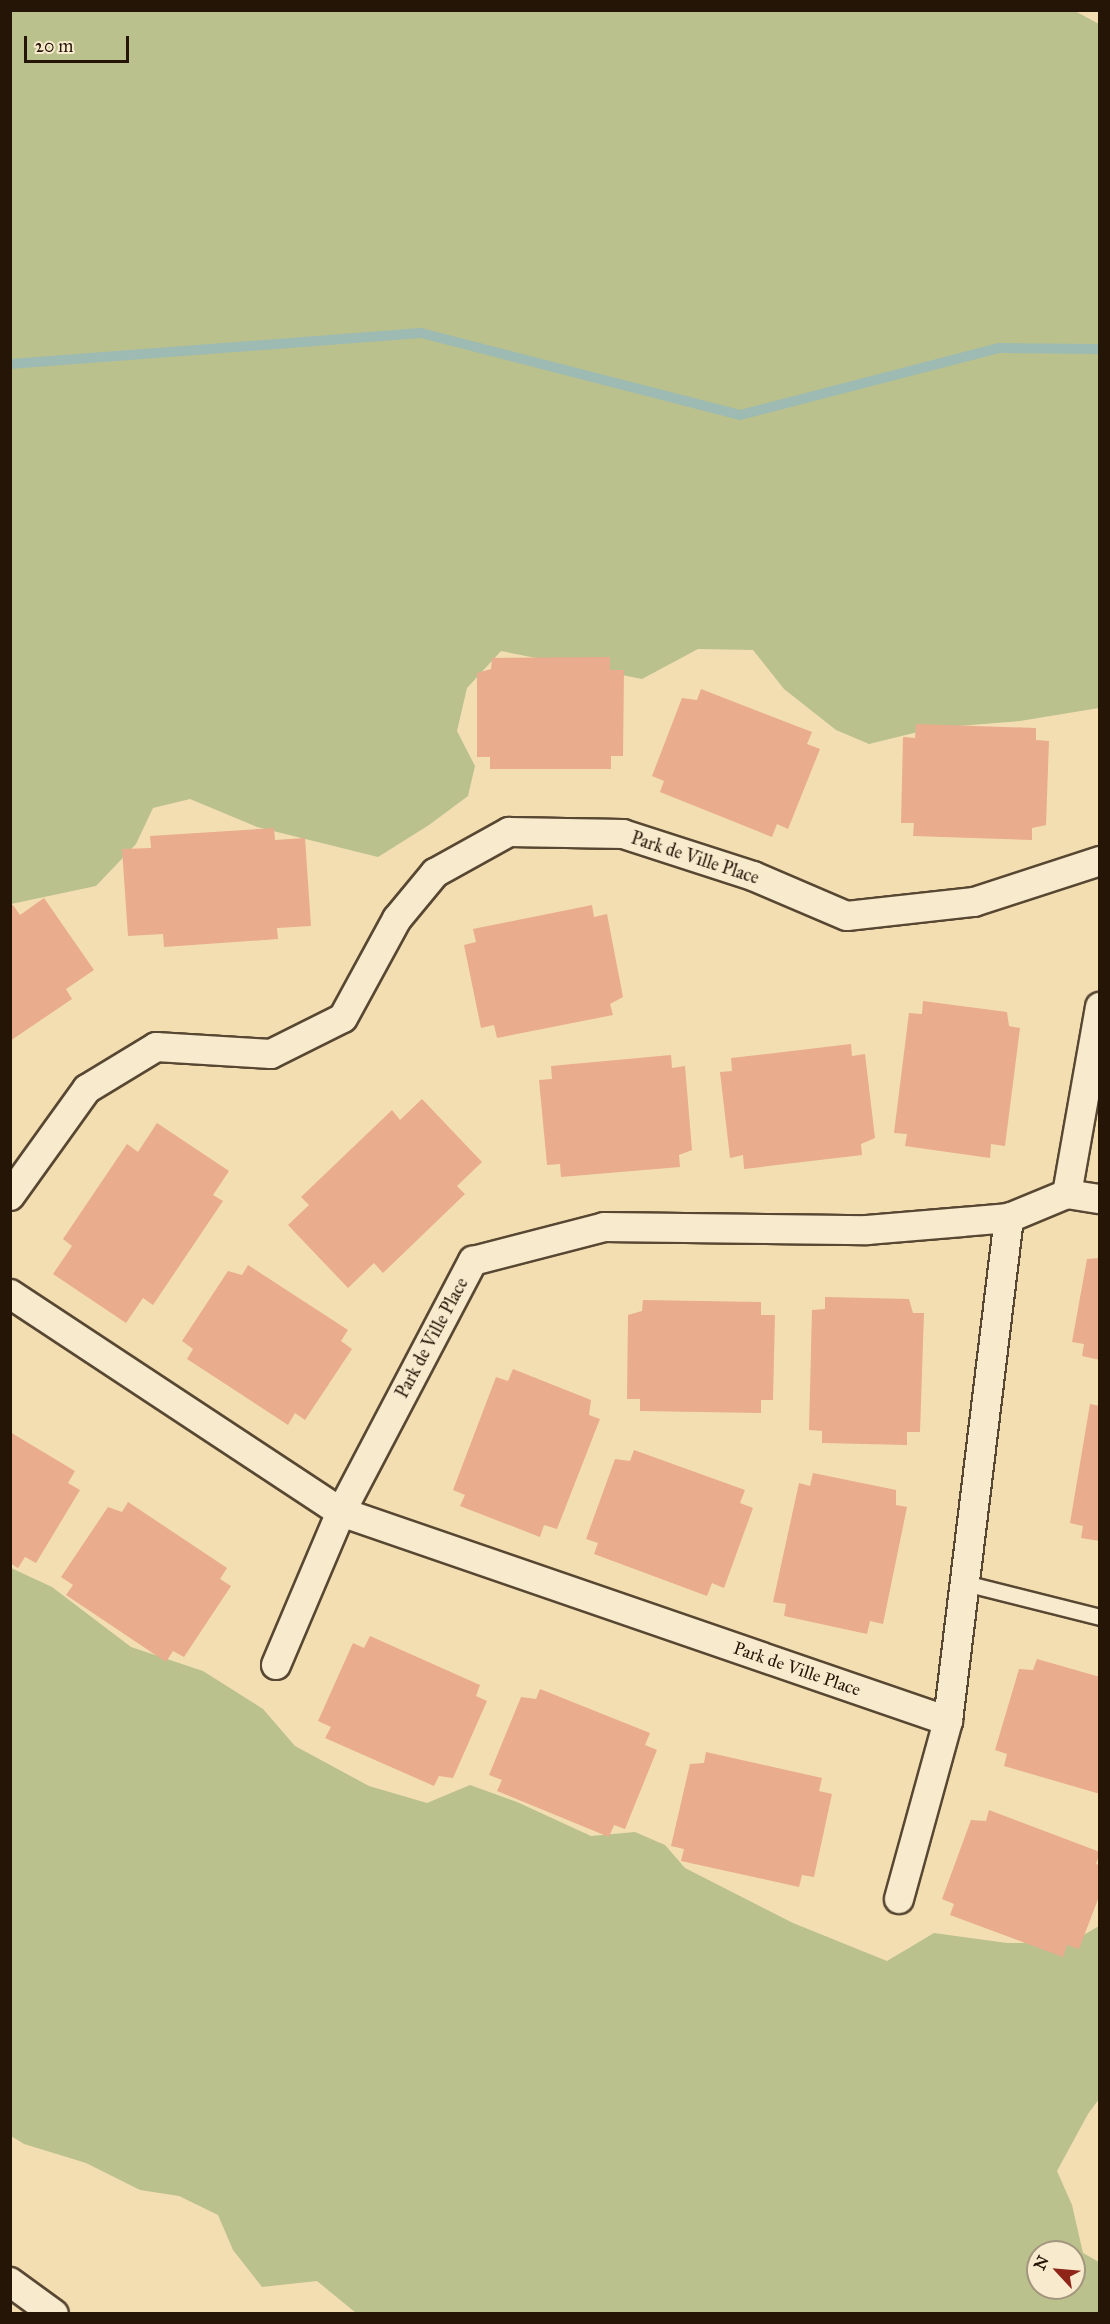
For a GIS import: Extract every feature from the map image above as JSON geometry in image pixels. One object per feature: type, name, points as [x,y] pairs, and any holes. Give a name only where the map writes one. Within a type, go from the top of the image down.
[{"type":"street","name":"Park de Ville Place","points":[[10,1196],[87,1089],[156,1047],[271,1054],[343,1018],[397,919],[435,873],[509,832],[622,834],[753,876],[847,916],[974,902],[1100,861]]},
{"type":"street","points":[[1099,1008],[1091,1099],[1067,1194],[1100,1199]]},
{"type":"street","name":"Park de Ville Place","points":[[276,1665],[341,1512],[473,1261],[603,1227],[867,1230],[1009,1218],[1067,1194]]},
{"type":"street","points":[[899,1899],[948,1721],[1009,1218]]},
{"type":"street","name":"Park de Ville Place","points":[[10,1294],[341,1512],[948,1721]]},
{"type":"street","points":[[10,2282],[54,2313]]},
{"type":"lane","points":[[964,1583],[1100,1617]]},
{"type":"green space","points":[[1073,10],[1099,24],[1099,708],[1020,721],[934,728],[869,744],[836,730],[784,689],[753,650],[698,649],[642,679],[501,651],[467,688],[457,731],[475,766],[468,796],[429,825],[378,857],[257,827],[190,799],[153,808],[136,844],[96,886],[11,904],[11,11]]},
{"type":"green space","points":[[11,1568],[52,1587],[131,1647],[203,1671],[263,1709],[295,1746],[369,1786],[427,1803],[470,1785],[517,1802],[591,1836],[635,1832],[665,1845],[685,1868],[793,1923],[887,1961],[934,1933],[1007,1943],[1070,1943],[1099,1926],[1099,2099],[1088,2114],[1057,2171],[1072,2205],[1080,2240],[1026,2240],[1026,2300],[1086,2300],[1086,2255],[1099,2262],[1099,2313],[356,2313],[317,2281],[262,2287],[233,2250],[218,2215],[179,2196],[140,2190],[86,2163],[24,2144],[11,2136]]},
{"type":"building","points":[[610,657],[610,670],[624,670],[623,756],[611,756],[611,769],[490,769],[490,757],[477,757],[477,673],[491,669],[492,658]]},
{"type":"building","points":[[701,689],[812,732],[807,744],[820,749],[788,829],[777,824],[772,837],[660,792],[664,781],[652,776],[682,698],[697,700]]},
{"type":"building","points":[[916,724],[1036,728],[1036,740],[1049,741],[1046,825],[1032,828],[1032,840],[913,836],[914,823],[901,823],[903,737],[915,738]]},
{"type":"building","points":[[274,828],[275,840],[305,838],[311,926],[277,928],[278,939],[164,947],[163,934],[128,936],[122,849],[151,848],[150,836]]},
{"type":"building","points":[[44,898],[94,970],[66,989],[72,999],[10,1041],[10,906],[13,905],[20,915]]},
{"type":"building","points":[[592,905],[594,917],[607,914],[623,997],[610,1004],[613,1015],[497,1038],[494,1025],[481,1028],[464,945],[476,942],[473,929]]},
{"type":"building","points":[[923,1001],[1007,1012],[1009,1026],[1020,1028],[1005,1146],[991,1144],[990,1158],[905,1146],[907,1134],[894,1133],[909,1013],[922,1014]]},
{"type":"building","points":[[851,1044],[852,1056],[865,1054],[875,1138],[861,1144],[862,1155],[744,1169],[743,1155],[730,1158],[720,1072],[732,1071],[731,1058]]},
{"type":"building","points":[[671,1055],[672,1068],[685,1066],[692,1150],[679,1155],[680,1167],[561,1177],[560,1164],[547,1165],[539,1080],[552,1079],[551,1066]]},
{"type":"building","points":[[422,1099],[482,1162],[457,1186],[465,1194],[383,1273],[374,1263],[348,1288],[288,1225],[309,1205],[301,1197],[392,1110],[400,1120]]},
{"type":"building","points":[[157,1123],[229,1171],[213,1195],[223,1201],[153,1305],[143,1298],[126,1323],[53,1274],[72,1246],[63,1239],[127,1144],[138,1152]]},
{"type":"building","points":[[1100,1258],[1100,1360],[1082,1356],[1084,1344],[1072,1342],[1087,1259]]},
{"type":"building","points":[[248,1265],[348,1330],[341,1341],[352,1349],[305,1420],[295,1413],[288,1425],[187,1359],[193,1349],[182,1341],[228,1271],[242,1275]]},
{"type":"building","points":[[825,1297],[909,1299],[913,1313],[924,1313],[920,1432],[907,1432],[907,1445],[822,1443],[822,1431],[809,1430],[812,1310],[825,1309]]},
{"type":"building","points":[[643,1300],[761,1302],[761,1315],[775,1315],[773,1400],[761,1400],[761,1413],[640,1411],[640,1399],[627,1399],[628,1315],[642,1311]]},
{"type":"building","points":[[513,1369],[591,1400],[589,1415],[600,1419],[557,1529],[544,1525],[540,1537],[460,1506],[465,1495],[453,1490],[496,1377],[508,1381]]},
{"type":"building","points":[[1090,1404],[1100,1406],[1100,1541],[1081,1538],[1083,1526],[1070,1523]]},
{"type":"building","points":[[10,1432],[75,1471],[68,1483],[80,1490],[36,1563],[25,1557],[18,1568],[10,1563]]},
{"type":"building","points":[[634,1450],[745,1490],[740,1503],[753,1508],[724,1588],[712,1583],[707,1596],[594,1554],[598,1543],[586,1539],[615,1459],[630,1461]]},
{"type":"building","points":[[813,1473],[896,1490],[896,1505],[907,1507],[883,1624],[870,1621],[867,1634],[784,1616],[786,1604],[773,1602],[799,1483],[810,1486]]},
{"type":"building","points":[[128,1502],[227,1568],[220,1579],[231,1586],[184,1657],[173,1651],[166,1662],[66,1595],[73,1585],[61,1577],[108,1507],[122,1512]]},
{"type":"building","points":[[370,1636],[480,1685],[476,1696],[487,1701],[453,1778],[439,1776],[434,1786],[325,1738],[331,1727],[318,1721],[353,1643],[364,1648]]},
{"type":"building","points":[[1037,1659],[1100,1677],[1100,1794],[1004,1766],[1007,1754],[995,1750],[1019,1669],[1033,1670]]},
{"type":"building","points":[[540,1689],[650,1733],[645,1745],[657,1750],[625,1829],[614,1825],[609,1837],[497,1791],[502,1780],[489,1775],[521,1697],[536,1699]]},
{"type":"building","points":[[706,1752],[822,1778],[819,1791],[832,1794],[814,1877],[802,1875],[799,1887],[681,1861],[684,1849],[671,1846],[690,1764],[704,1763]]},
{"type":"building","points":[[989,1810],[1100,1852],[1096,1864],[1100,1865],[1100,1894],[1079,1949],[1067,1945],[1063,1957],[950,1915],[954,1904],[942,1899],[971,1820],[986,1821]]},
{"type":"waterway","points":[[10,364],[421,333],[740,415],[1000,348],[1100,349]]}]
